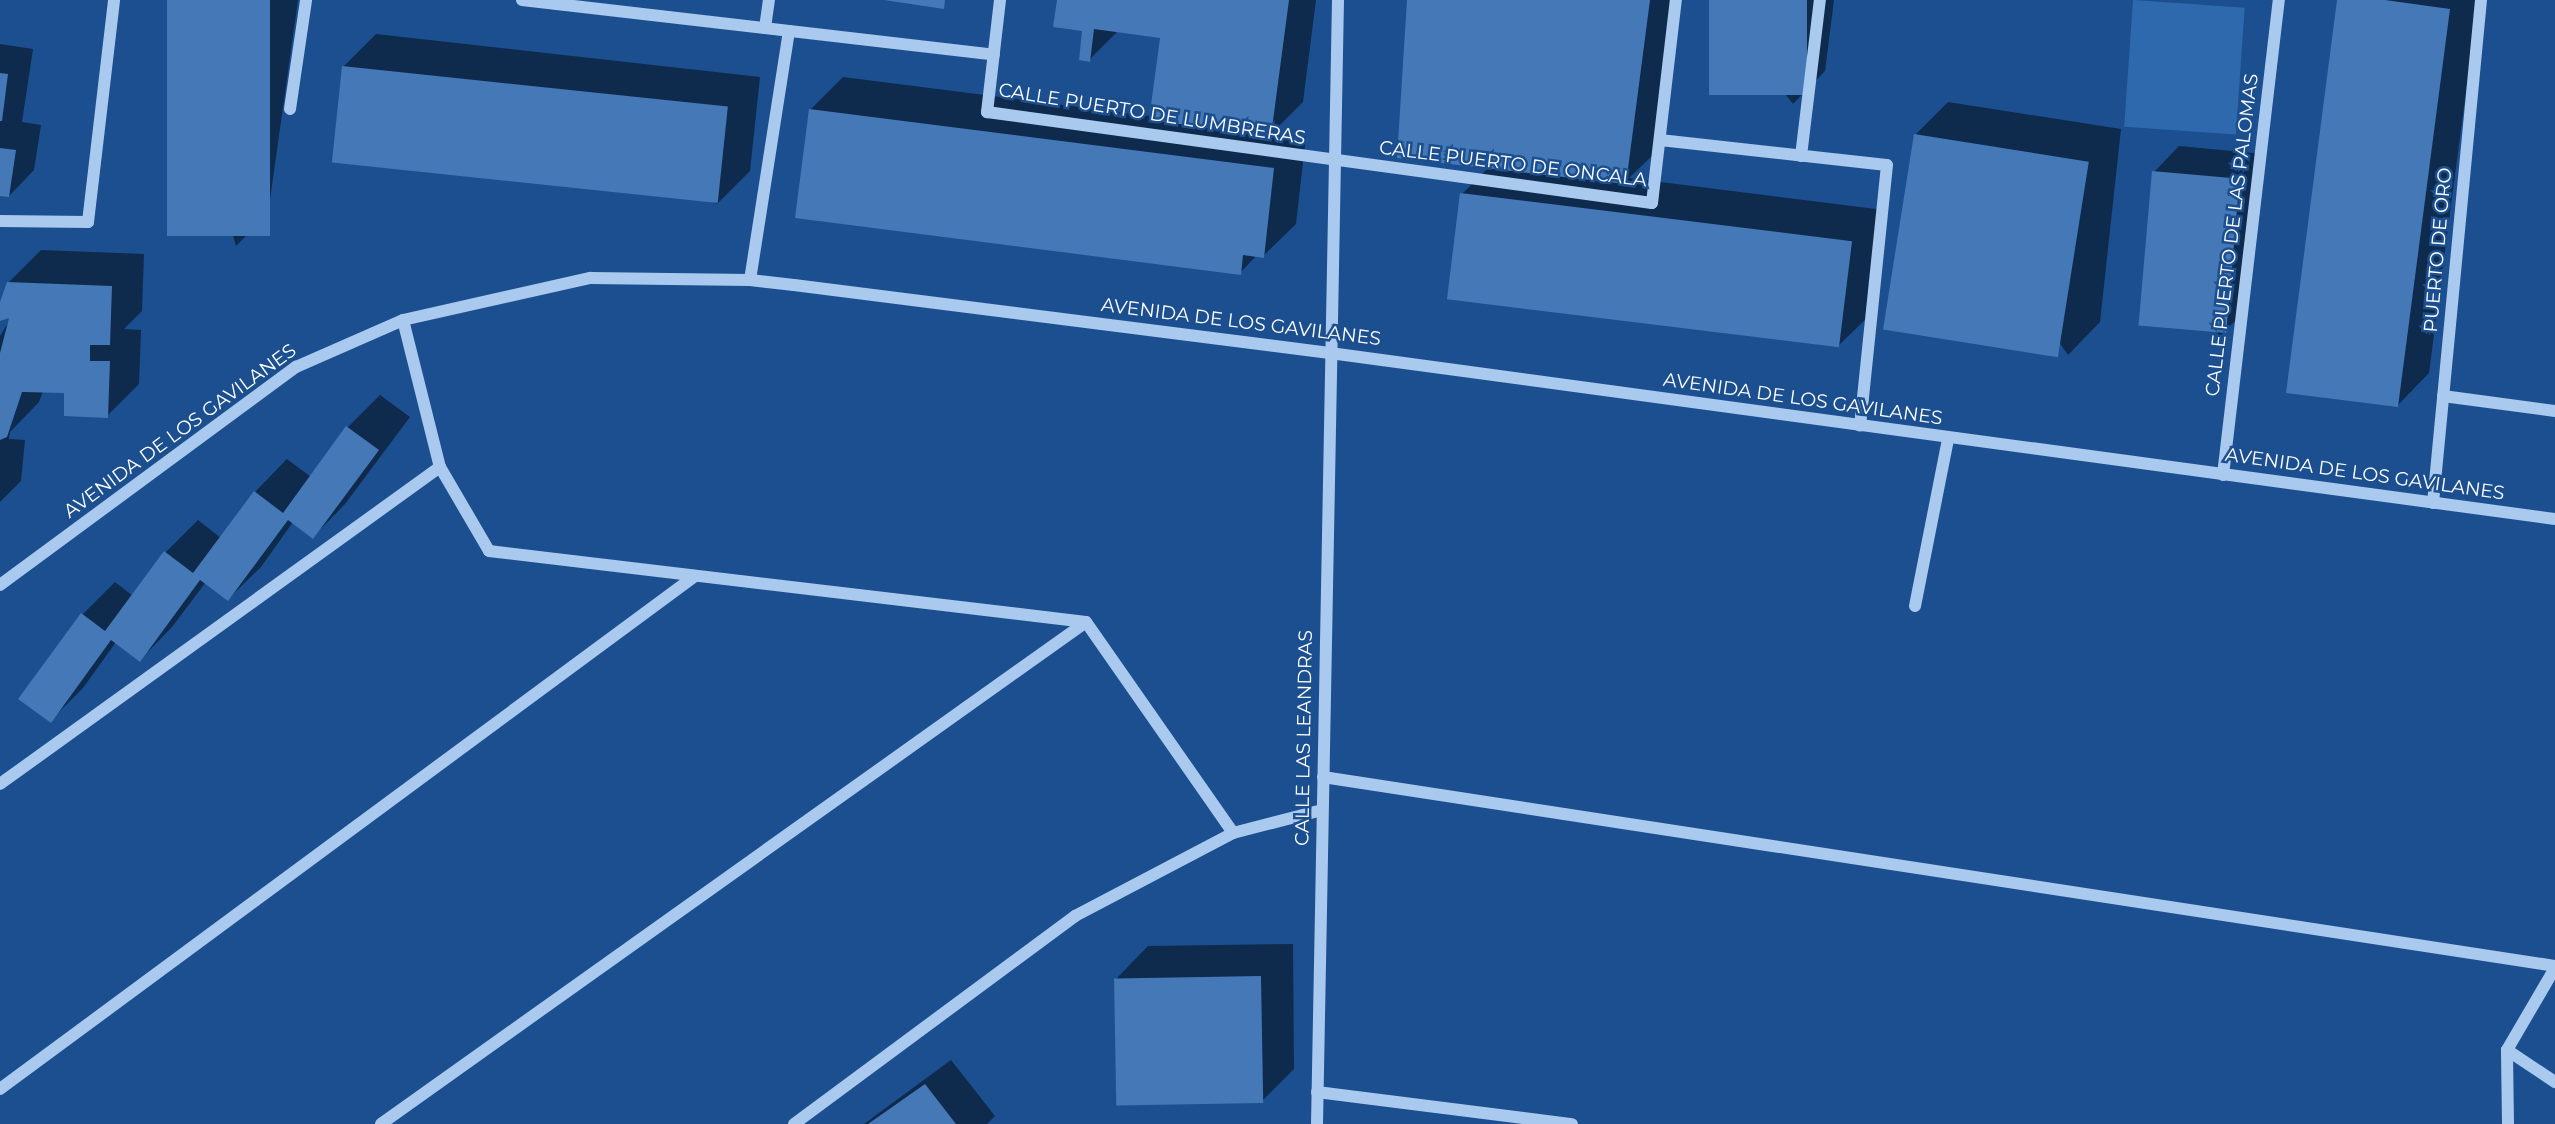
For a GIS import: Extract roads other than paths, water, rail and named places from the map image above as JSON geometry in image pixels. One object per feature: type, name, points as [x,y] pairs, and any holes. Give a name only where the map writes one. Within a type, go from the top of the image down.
[{"type":"street","points":[[0,222],[88,222],[114,0]]},
{"type":"street","points":[[290,109],[306,0]]},
{"type":"street","name":"CALLE PUERTO DE LUMBRERAS","points":[[522,0],[993,55],[987,112],[1335,162]]},
{"type":"street","points":[[765,28],[769,0]]},
{"type":"street","points":[[993,55],[1000,0]]},
{"type":"street","name":"CALLE LAS LEANDRAS","points":[[1317,1124],[1338,0]]},
{"type":"street","points":[[1676,0],[1660,140],[1887,164],[1860,426]]},
{"type":"street","points":[[1801,156],[1820,0]]},
{"type":"street","name":"CALLE PUERTO DE LAS PALOMAS","points":[[2223,475],[2279,0]]},
{"type":"street","name":"PUERTO DE ORO","points":[[2433,503],[2481,0]]},
{"type":"street","points":[[750,280],[789,32]]},
{"type":"street","name":"CALLE PUERTO DE ONCALA","points":[[1335,162],[1652,203],[1660,140]]},
{"type":"street","name":"AVENIDA DE LOS GAVILANES","points":[[0,585],[296,367],[403,320],[590,278],[750,280],[1330,353],[1948,439],[2555,519]]},
{"type":"street","points":[[403,320],[440,467],[489,551],[1086,622],[1233,833]]},
{"type":"street","points":[[2443,396],[2555,411]]},
{"type":"street","points":[[1915,606],[1948,439]]},
{"type":"street","points":[[0,784],[440,467]]},
{"type":"street","points":[[0,1089],[695,576]]},
{"type":"street","points":[[381,1124],[1086,622]]},
{"type":"street","points":[[1323,777],[2555,967],[2507,1050],[2508,1124]]},
{"type":"street","points":[[794,1124],[1074,916],[1233,833],[1322,810]]},
{"type":"street","points":[[2507,1050],[2555,1082]]},
{"type":"street","points":[[1317,1092],[1572,1124]]}]
